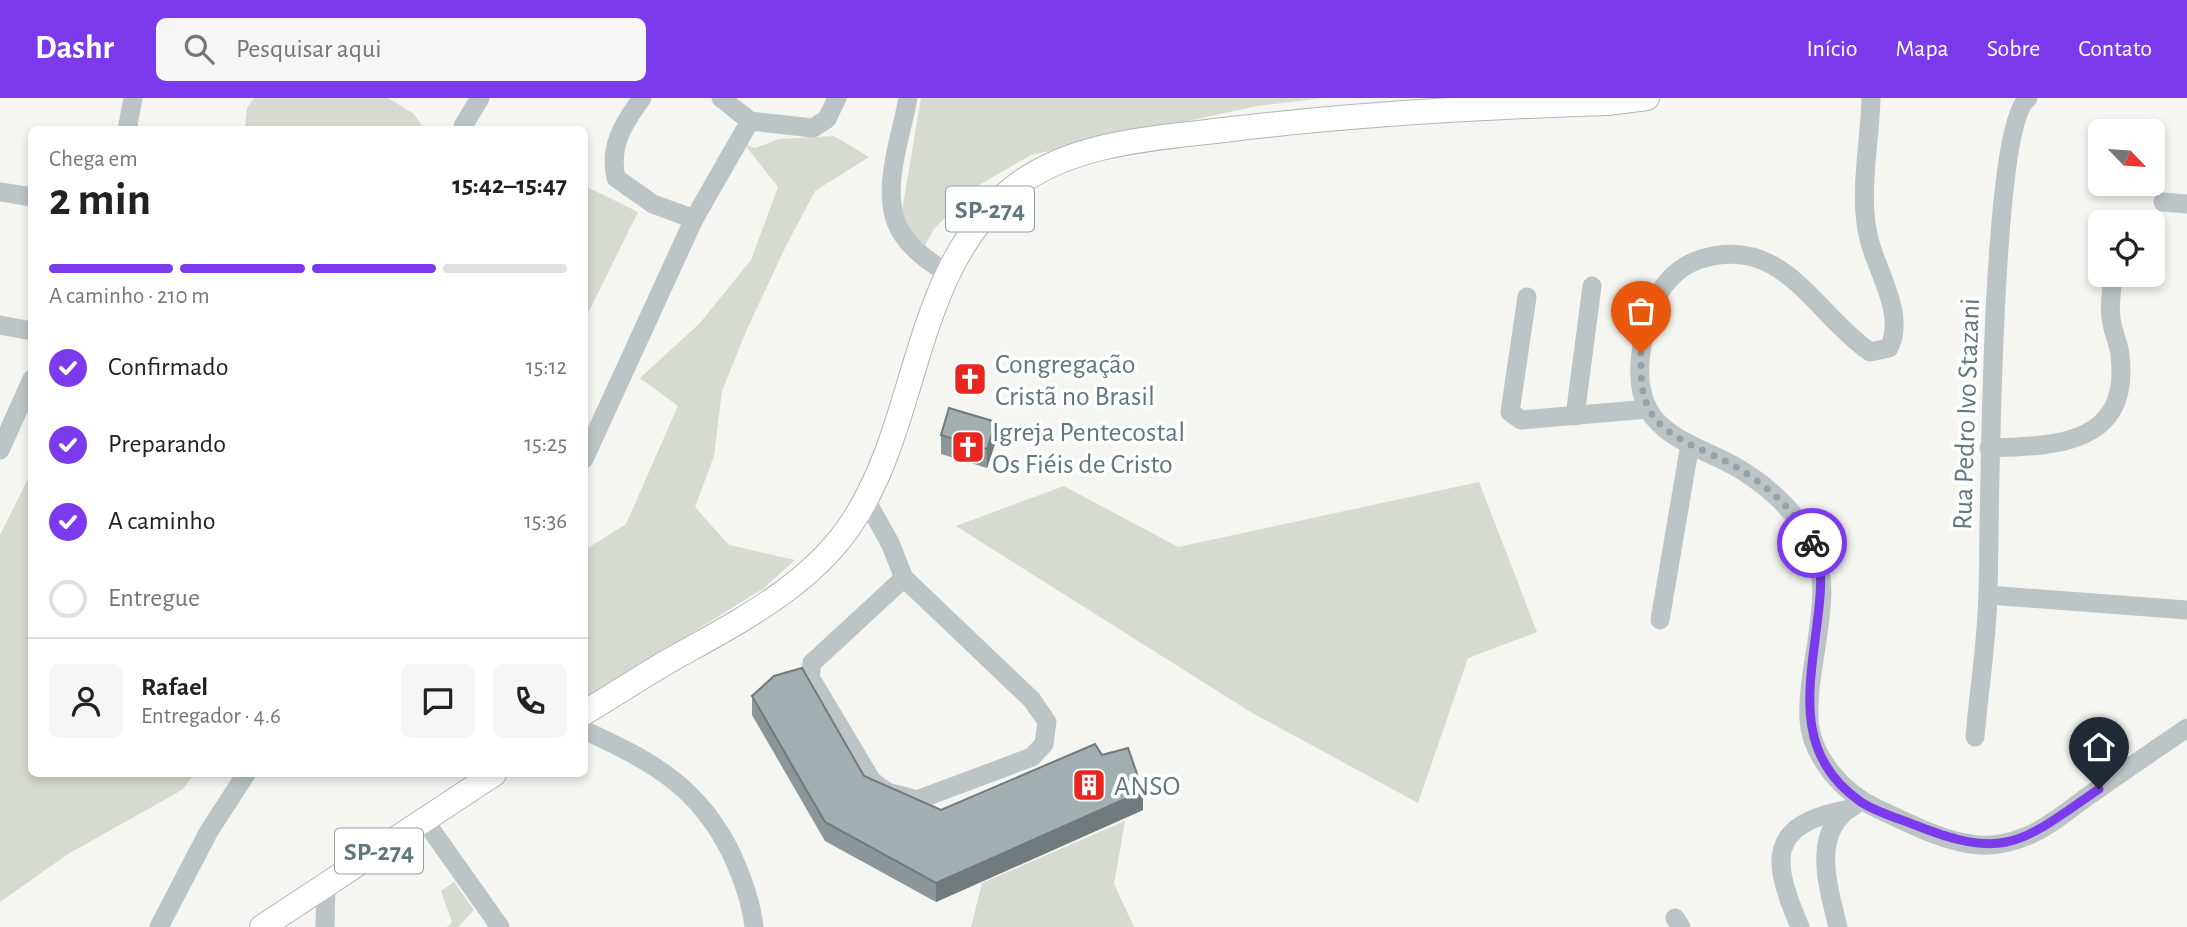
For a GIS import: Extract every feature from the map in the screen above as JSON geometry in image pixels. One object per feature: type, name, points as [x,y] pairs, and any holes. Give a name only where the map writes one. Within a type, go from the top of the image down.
[{"type":"main road","name":"SP-274","points":[[588,711],[737,623],[787,589],[826,555],[866,500],[894,437],[927,328],[948,274],[966,241],[988,211],[1015,187],[1070,159],[1108,147],[1331,117],[1607,103],[1647,98]]},
{"type":"main road","name":"SP-274","points":[[262,927],[490,777]]},
{"type":"street","points":[[128,126],[133,98]]},
{"type":"street","points":[[463,126],[480,98]]},
{"type":"street","points":[[642,98],[618,136],[611,158],[615,178],[653,204],[694,219]]},
{"type":"street","points":[[721,98],[750,121],[813,128],[827,118],[837,98]]},
{"type":"street","points":[[908,98],[891,187],[896,220],[903,236],[923,257],[948,274]]},
{"type":"street","points":[[1871,98],[1865,203],[1868,237],[1895,324],[1889,348],[1870,352],[1857,343],[1798,282],[1766,260],[1744,254],[1718,254],[1694,261],[1676,272],[1652,306],[1641,353],[1641,378],[1648,409],[1669,431],[1737,467],[1768,489],[1791,512],[1819,558],[1821,589],[1808,685],[1809,724],[1824,761],[1855,805],[1969,844],[2009,842],[2027,836],[2055,819],[2187,728]]},
{"type":"street","name":"Rua Pedro Ivo Stazani","points":[[1975,737],[1988,595],[1992,349],[2006,171],[2014,129],[2028,98]]},
{"type":"street","points":[[588,450],[694,219],[750,121]]},
{"type":"street","points":[[0,192],[28,196]]},
{"type":"street","points":[[2163,202],[2187,204]]},
{"type":"street","points":[[1575,416],[1592,286]]},
{"type":"street","points":[[1989,448],[2071,442],[2091,432],[2116,401],[2121,381],[2119,346],[2111,318],[2112,287]]},
{"type":"street","points":[[1527,297],[1510,412],[1521,420],[1648,409]]},
{"type":"street","points":[[0,325],[28,330]]},
{"type":"street","points":[[0,450],[28,388]]},
{"type":"street","points":[[1660,620],[1690,444]]},
{"type":"street","points":[[866,500],[890,543],[904,578],[1032,700],[1047,722],[1044,744],[1032,757],[917,800],[887,792],[872,781],[810,677],[812,663],[904,578]]},
{"type":"street","points":[[1988,595],[2187,610]]},
{"type":"street","points":[[588,732],[641,757],[676,781],[699,802],[720,830],[739,869],[752,904],[754,927]]},
{"type":"street","points":[[159,927],[209,831],[244,777]]},
{"type":"street","points":[[1838,927],[1824,855],[1835,828],[1855,805]]},
{"type":"street","points":[[1800,927],[1779,873],[1784,845],[1792,832],[1815,818],[1855,805]]},
{"type":"street","points":[[425,821],[500,927]]},
{"type":"street","points":[[325,927],[326,886]]},
{"type":"shaded area","points":[[254,98],[388,98],[414,114],[422,126],[245,126],[247,108]]},
{"type":"shaded area","points":[[921,98],[1323,98],[1257,106],[1031,155],[977,186],[934,229],[924,247],[912,235],[902,211]]},
{"type":"shaded area","points":[[834,136],[869,157],[815,191],[786,246],[747,329],[722,391],[714,456],[695,507],[729,545],[795,560],[764,588],[588,697],[588,548],[626,524],[678,406],[640,378],[700,323],[751,260],[778,187],[745,145],[755,148],[779,139]]},
{"type":"shaded area","points":[[588,187],[638,212],[588,313]]},
{"type":"shaded area","points":[[28,479],[28,777],[192,777],[182,790],[68,854],[0,902],[0,535]]},
{"type":"shaded area","points":[[1479,482],[1537,632],[1468,658],[1418,803],[1249,711],[956,526],[1064,486],[1178,547]]},
{"type":"shaded area","points":[[1125,821],[1114,884],[1134,927],[971,927],[982,883]]},
{"type":"shaded area","points":[[454,882],[474,910],[458,927],[447,927],[452,922],[441,891]]},
{"type":"building","points":[[949,408],[996,422],[987,449],[941,435]]},
{"type":"building","name":"ANSO","points":[[802,668],[864,776],[941,810],[1095,744],[1102,755],[1128,748],[1143,791],[936,883],[825,822],[752,696],[774,676]]},
{"type":"way so far","points":[[1641,353],[1641,378],[1648,409],[1669,431],[1737,467],[1768,489],[1791,512],[1812,543]]},
{"type":"place","name":"Congregação Cristã no Brasil","points":[[970,379]]},
{"type":"place","name":"Igreja Pentecostal Os Fiéis de Cristo","points":[[968,447]]},
{"type":"place","name":"ANSO","points":[[1089,785]]},
{"type":"route","points":[[1812,543],[1819,558],[1821,589],[1808,685],[1809,724],[1818,752],[1835,778],[1861,802],[1969,844],[1988,845],[2027,836],[2099,789]]}]
